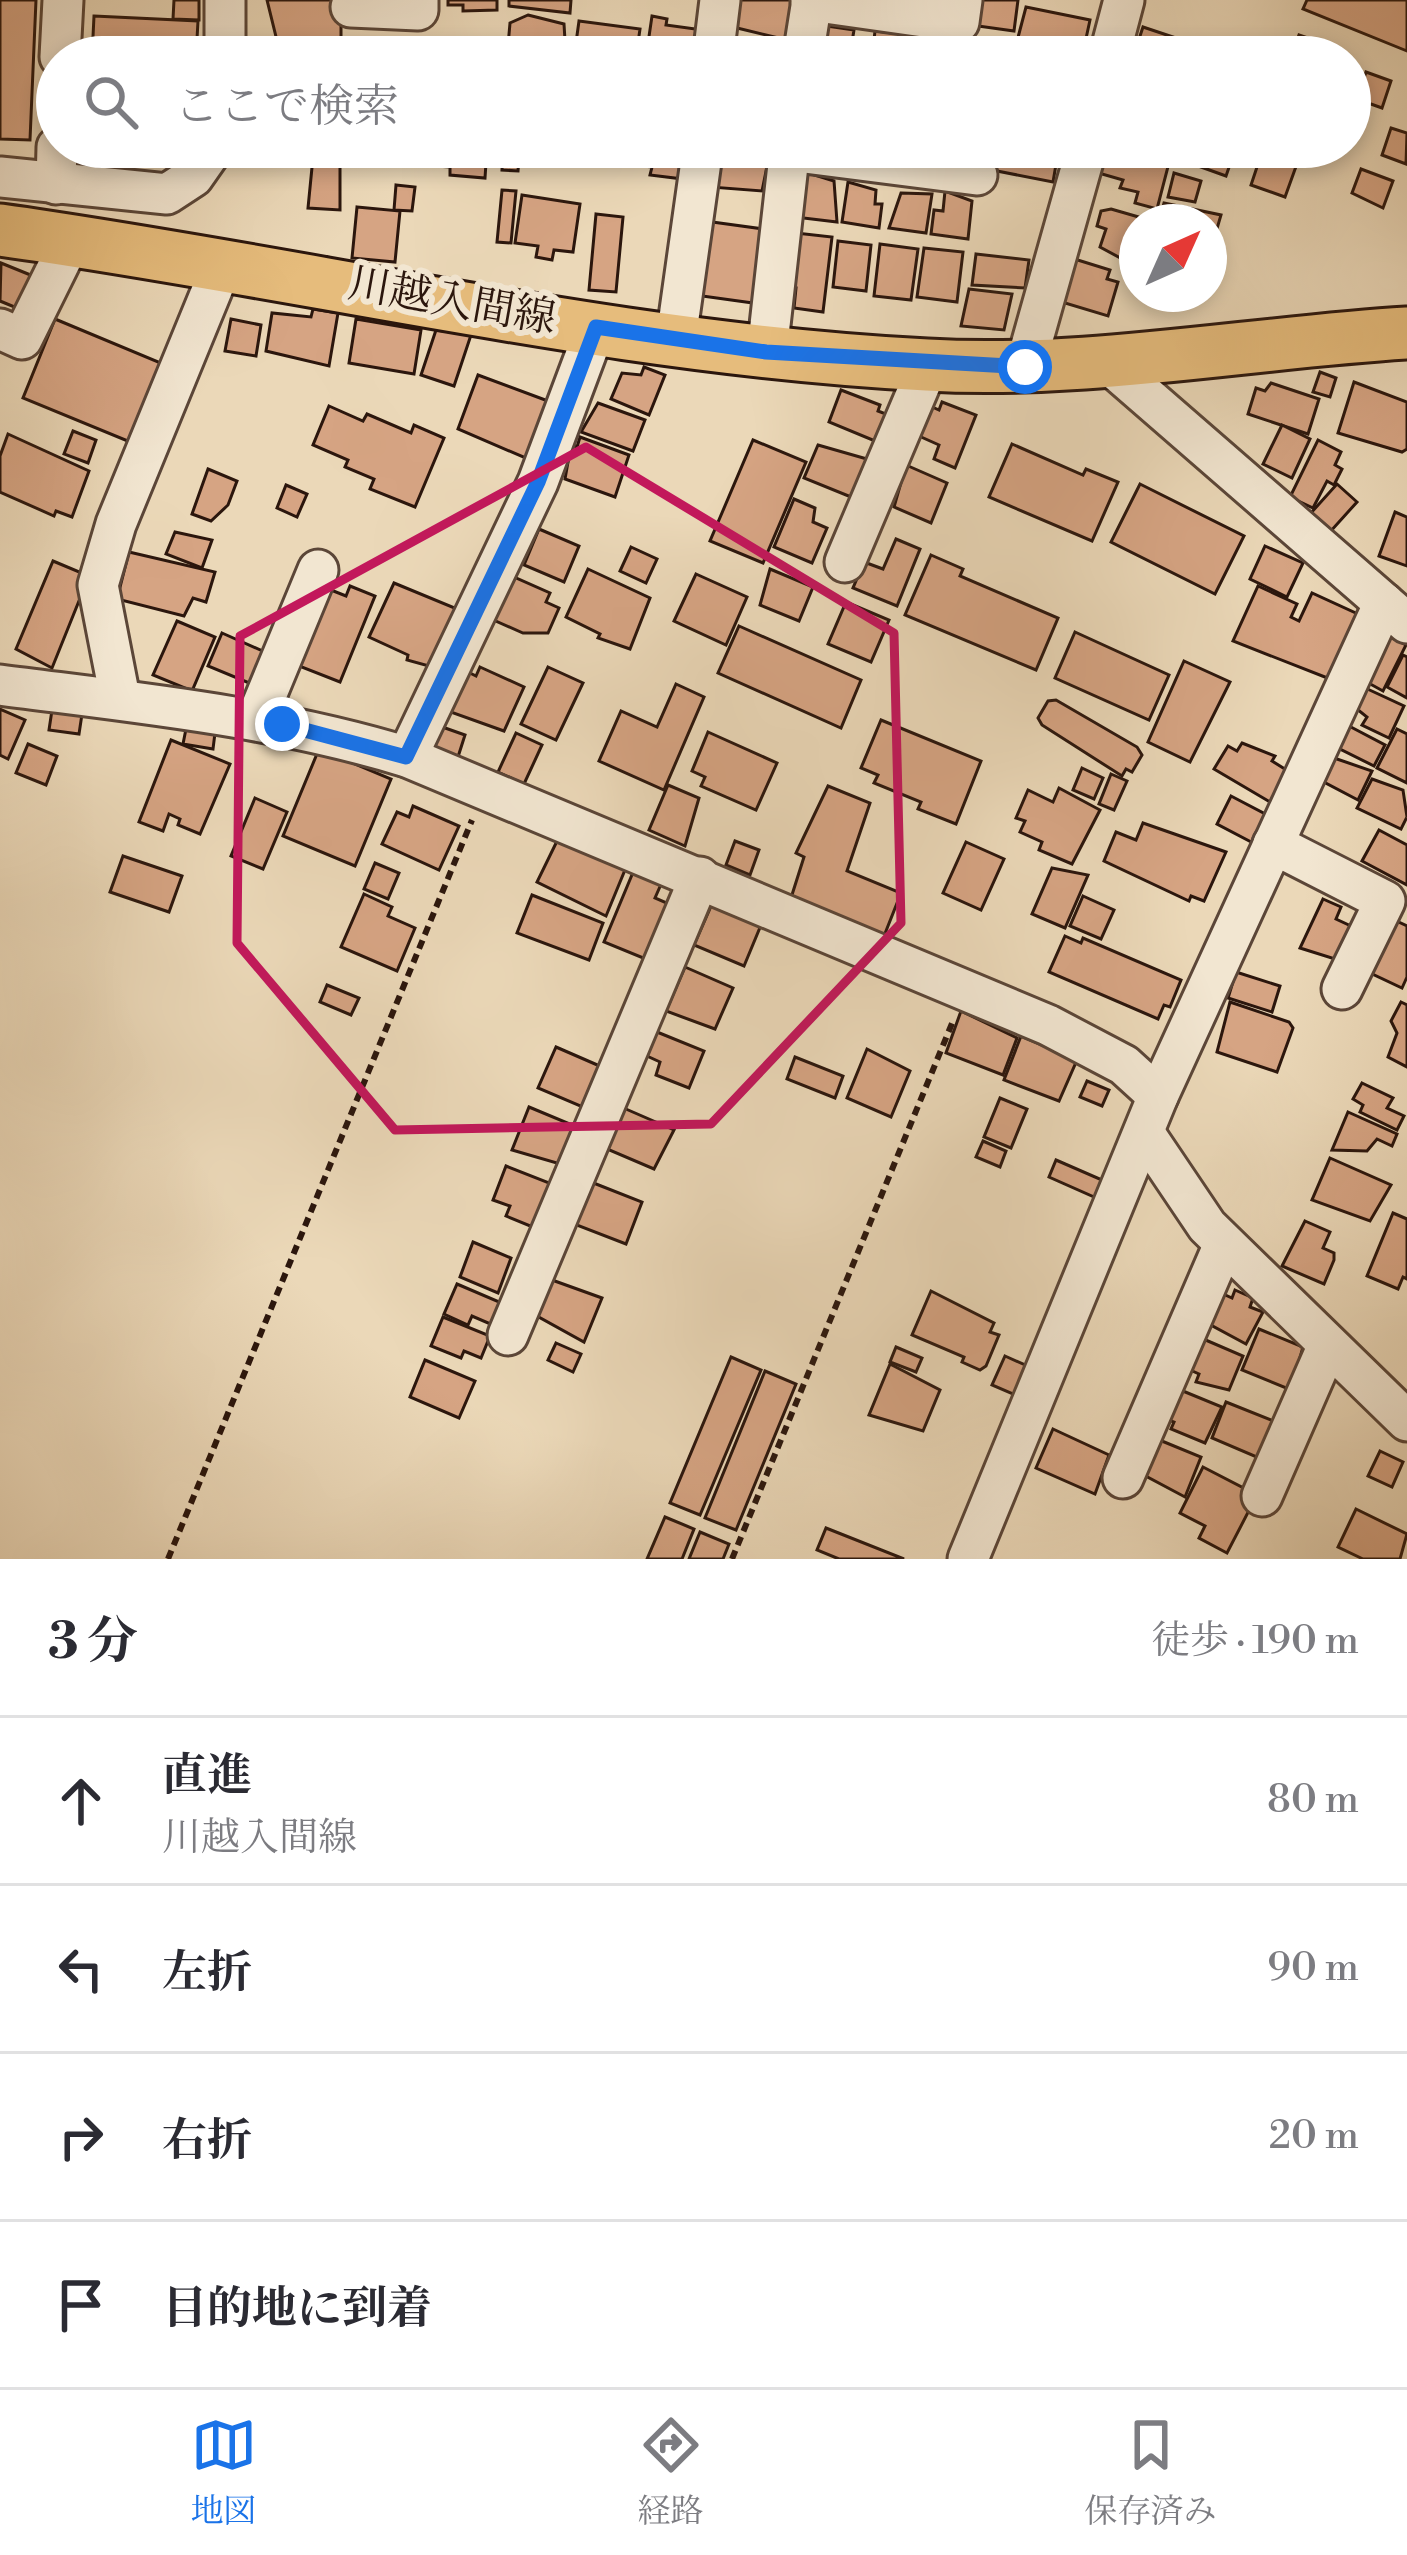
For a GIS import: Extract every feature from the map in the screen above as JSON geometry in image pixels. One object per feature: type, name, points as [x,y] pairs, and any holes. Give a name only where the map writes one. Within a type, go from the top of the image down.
[{"type":"main road","name":"川越入間線","points":[[0,230],[676,340],[928,366],[1108,363],[1407,333]]},
{"type":"street","points":[[61,36],[62,0]]},
{"type":"street","points":[[225,0],[225,36]]},
{"type":"street","points":[[350,7],[418,10],[418,0]]},
{"type":"street","points":[[716,36],[720,0]]},
{"type":"street","points":[[806,36],[812,1],[959,22],[962,0]]},
{"type":"street","points":[[1115,36],[1124,0]]},
{"type":"street","points":[[0,177],[46,168]]},
{"type":"street","points":[[64,168],[167,194],[199,168]]},
{"type":"street","points":[[676,340],[700,168]]},
{"type":"street","points":[[766,352],[787,168]]},
{"type":"street","points":[[926,168],[977,175]]},
{"type":"street","points":[[1025,367],[1081,168]]},
{"type":"street","points":[[0,329],[22,339],[71,240]]},
{"type":"street","points":[[120,698],[98,585],[116,524],[223,263]]},
{"type":"street","points":[[406,757],[538,482],[596,327]]},
{"type":"street","points":[[968,1559],[1159,1096],[1273,844],[1395,613],[1108,363]]},
{"type":"street","points":[[845,562],[928,366]]},
{"type":"street","points":[[256,719],[318,570]]},
{"type":"street","points":[[0,685],[256,719],[406,757],[965,989],[1124,1065],[1159,1096]]},
{"type":"street","points":[[1273,844],[1385,901],[1342,989]]},
{"type":"street","points":[[508,1335],[700,877]]},
{"type":"street","points":[[1145,1134],[1191,1208],[1407,1421]]},
{"type":"street","points":[[1123,1478],[1224,1244]]},
{"type":"street","points":[[1262,1496],[1328,1345]]},
{"type":"path","points":[[168,1559],[484,789]]},
{"type":"path","points":[[732,1559],[965,989]]},
{"type":"highlighted area","points":[[586,447],[894,633],[901,923],[711,1124],[395,1130],[237,943],[240,636]]},
{"type":"building","points":[[0,0],[36,0],[30,140],[0,139]]},
{"type":"building","points":[[174,0],[199,0],[199,20],[173,19]]},
{"type":"building","points":[[267,0],[341,0],[341,36],[276,36]]},
{"type":"building","points":[[448,0],[497,0],[497,10],[463,11],[463,5],[448,5]]},
{"type":"building","points":[[509,0],[571,0],[570,13],[509,6]]},
{"type":"building","points":[[733,0],[793,0],[788,36],[729,26]]},
{"type":"building","points":[[982,0],[1018,0],[1014,31],[978,26]]},
{"type":"building","points":[[1307,0],[1407,0],[1407,51],[1371,36],[1303,9]]},
{"type":"building","points":[[1026,7],[1090,20],[1087,36],[1018,36]]},
{"type":"building","points":[[528,15],[564,24],[565,36],[509,36],[510,23]]},
{"type":"building","points":[[94,16],[198,21],[197,36],[93,36]]},
{"type":"building","points":[[652,16],[667,19],[666,25],[710,31],[709,36],[649,36]]},
{"type":"building","points":[[579,21],[640,29],[639,36],[577,36]]},
{"type":"building","points":[[820,25],[854,30],[853,36],[819,36]]},
{"type":"building","points":[[1143,27],[1170,36],[1140,36]]},
{"type":"building","points":[[875,31],[910,35],[910,36],[874,36]]},
{"type":"building","points":[[1371,74],[1391,81],[1382,108],[1371,104]]},
{"type":"building","points":[[1391,128],[1407,133],[1406,164],[1382,155]]},
{"type":"building","points":[[312,168],[340,168],[340,210],[308,208]]},
{"type":"building","points":[[450,168],[486,168],[485,178],[450,175]]},
{"type":"building","points":[[652,168],[685,168],[683,179],[650,175]]},
{"type":"building","points":[[712,168],[767,168],[762,191],[710,187]]},
{"type":"building","points":[[992,168],[1055,168],[1053,182]]},
{"type":"building","points":[[1096,168],[1168,168],[1158,204],[1135,203],[1138,192],[1120,188],[1123,180],[1095,172]]},
{"type":"building","points":[[1204,168],[1229,168],[1226,176]]},
{"type":"building","points":[[1257,168],[1295,168],[1285,197],[1251,185]]},
{"type":"building","points":[[1361,169],[1393,181],[1383,208],[1352,193]]},
{"type":"building","points":[[805,172],[834,181],[837,222],[795,217]]},
{"type":"building","points":[[1174,173],[1201,181],[1195,202],[1168,197]]},
{"type":"building","points":[[848,182],[876,190],[875,204],[882,204],[879,228],[842,222]]},
{"type":"building","points":[[396,185],[415,187],[412,211],[394,210]]},
{"type":"building","points":[[502,190],[516,191],[511,243],[497,242]]},
{"type":"building","points":[[945,191],[972,201],[968,239],[931,234],[934,210],[943,211]]},
{"type":"building","points":[[901,193],[932,194],[926,233],[889,228]]},
{"type":"building","points":[[522,195],[580,204],[573,252],[554,250],[552,260],[536,257],[538,246],[515,243]]},
{"type":"building","points":[[357,207],[400,211],[395,262],[352,258]]},
{"type":"building","points":[[1101,211],[1119,211],[1119,257],[1100,247],[1106,229],[1097,226]]},
{"type":"building","points":[[596,214],[623,217],[616,292],[589,290]]},
{"type":"building","points":[[705,221],[763,229],[753,303],[695,295]]},
{"type":"building","points":[[796,233],[832,237],[823,312],[794,308],[796,288],[789,288]]},
{"type":"building","points":[[838,241],[871,245],[866,291],[833,287]]},
{"type":"building","points":[[880,244],[918,249],[911,300],[874,296]]},
{"type":"building","points":[[924,248],[963,252],[957,302],[917,297]]},
{"type":"building","points":[[976,254],[1029,260],[1025,288],[972,285]]},
{"type":"building","points":[[1068,257],[1110,270],[1107,279],[1118,282],[1108,316],[1055,300]]},
{"type":"building","points":[[1,263],[33,276],[24,311],[0,301]]},
{"type":"building","points":[[969,289],[1012,294],[1004,330],[961,326]]},
{"type":"building","points":[[313,309],[338,313],[329,366],[266,351],[272,313],[311,317]]},
{"type":"building","points":[[55,319],[168,366],[135,444],[23,398]]},
{"type":"building","points":[[231,319],[261,325],[256,356],[225,351]]},
{"type":"building","points":[[356,319],[421,330],[414,374],[349,363]]},
{"type":"building","points":[[436,330],[471,335],[454,386],[421,375]]},
{"type":"building","points":[[644,367],[665,375],[649,415],[611,399],[622,373],[641,375]]},
{"type":"building","points":[[1320,372],[1336,378],[1330,397],[1313,392]]},
{"type":"building","points":[[478,375],[556,404],[535,462],[458,429]]},
{"type":"building","points":[[1354,382],[1407,402],[1407,449],[1402,452],[1338,433]]},
{"type":"building","points":[[1271,383],[1319,399],[1308,434],[1248,414],[1256,388],[1265,391]]},
{"type":"building","points":[[841,390],[880,405],[878,411],[886,414],[875,441],[829,422]]},
{"type":"building","points":[[942,402],[976,415],[955,468],[934,459],[939,445],[919,436],[930,406],[939,410]]},
{"type":"building","points":[[598,403],[645,420],[633,451],[581,432]]},
{"type":"building","points":[[329,406],[363,421],[367,414],[411,433],[414,425],[444,438],[415,507],[370,489],[374,479],[345,467],[348,460],[313,445]]},
{"type":"building","points":[[1282,425],[1310,439],[1292,478],[1263,464]]},
{"type":"building","points":[[73,431],[96,440],[88,463],[64,454]]},
{"type":"building","points":[[8,434],[89,471],[72,517],[56,511],[54,516],[0,492],[0,456]]},
{"type":"building","points":[[580,437],[629,455],[615,497],[565,479],[571,445],[577,447]]},
{"type":"building","points":[[753,440],[806,462],[763,563],[710,541]]},
{"type":"building","points":[[1318,440],[1341,452],[1335,465],[1342,469],[1334,485],[1327,481],[1313,508],[1290,497]]},
{"type":"building","points":[[1012,444],[1083,475],[1086,469],[1118,482],[1092,541],[989,497]]},
{"type":"building","points":[[818,445],[867,459],[851,497],[804,478]]},
{"type":"building","points":[[906,465],[947,483],[931,523],[894,507]]},
{"type":"building","points":[[208,469],[237,481],[228,505],[211,521],[192,514]]},
{"type":"building","points":[[1140,484],[1244,536],[1215,594],[1111,542]]},
{"type":"building","points":[[1337,484],[1357,502],[1330,532],[1310,514]]},
{"type":"building","points":[[286,485],[307,494],[297,517],[277,508]]},
{"type":"building","points":[[794,499],[815,508],[813,522],[827,528],[812,563],[774,547]]},
{"type":"building","points":[[1395,512],[1407,517],[1407,566],[1379,556]]},
{"type":"building","points":[[539,529],[579,546],[564,582],[524,565]]},
{"type":"building","points":[[175,532],[212,540],[202,568],[166,554]]},
{"type":"building","points":[[896,539],[920,549],[897,606],[853,588],[864,562],[883,569]]},
{"type":"building","points":[[1265,546],[1303,563],[1287,597],[1250,579]]},
{"type":"building","points":[[631,547],[657,559],[646,583],[620,571]]},
{"type":"building","points":[[129,552],[215,572],[206,602],[193,598],[184,616],[117,599]]},
{"type":"building","points":[[931,555],[963,569],[960,576],[1058,618],[1036,670],[905,615]]},
{"type":"building","points":[[53,561],[89,576],[52,668],[16,649]]},
{"type":"building","points":[[588,569],[650,598],[630,649],[598,638],[600,634],[566,617]]},
{"type":"building","points":[[770,569],[813,587],[799,621],[760,605]]},
{"type":"building","points":[[507,574],[550,593],[546,602],[559,608],[548,633],[523,633],[489,618]]},
{"type":"building","points":[[696,574],[747,597],[726,645],[674,621]]},
{"type":"building","points":[[394,583],[462,611],[436,668],[407,660],[408,655],[369,637]]},
{"type":"building","points":[[350,586],[375,596],[340,682],[299,666],[331,590],[346,596]]},
{"type":"building","points":[[1258,586],[1297,604],[1291,617],[1299,621],[1312,593],[1360,615],[1330,679],[1233,641]]},
{"type":"building","points":[[846,602],[889,620],[871,662],[828,644]]},
{"type":"building","points":[[177,621],[215,637],[192,691],[153,675]]},
{"type":"building","points":[[739,626],[861,680],[841,728],[718,673]]},
{"type":"building","points":[[1075,632],[1169,675],[1149,720],[1055,678]]},
{"type":"building","points":[[222,633],[267,653],[254,685],[208,666]]},
{"type":"building","points":[[1386,635],[1406,645],[1383,691],[1363,680]]},
{"type":"building","points":[[1403,655],[1407,657],[1407,698],[1387,687]]},
{"type":"building","points":[[1184,661],[1230,682],[1190,762],[1148,742]]},
{"type":"building","points":[[480,667],[524,687],[504,731],[445,710],[464,670],[476,676]]},
{"type":"building","points":[[548,667],[583,683],[556,740],[521,724]]},
{"type":"building","points":[[676,684],[704,697],[664,790],[599,761],[621,711],[657,727]]},
{"type":"building","points":[[1361,686],[1404,706],[1389,738],[1362,725],[1367,717],[1352,705]]},
{"type":"building","points":[[1056,700],[1137,747],[1142,755],[1132,772],[1126,769],[1122,776],[1042,725],[1038,718],[1048,701]]},
{"type":"building","points":[[0,709],[25,720],[8,759],[0,755]]},
{"type":"building","points":[[52,710],[82,714],[79,734],[49,730]]},
{"type":"building","points":[[881,720],[981,761],[956,824],[918,809],[921,802],[874,783],[878,775],[861,768]]},
{"type":"building","points":[[431,723],[465,735],[457,760],[423,749]]},
{"type":"building","points":[[1349,726],[1385,745],[1374,766],[1338,748]]},
{"type":"building","points":[[186,729],[215,733],[213,749],[183,744]]},
{"type":"building","points":[[1397,729],[1407,734],[1407,783],[1377,768]]},
{"type":"building","points":[[708,732],[777,763],[756,810],[701,786],[705,777],[692,771]]},
{"type":"building","points":[[516,733],[542,745],[524,784],[498,772]]},
{"type":"building","points":[[171,740],[230,764],[200,834],[178,825],[180,819],[169,814],[163,831],[139,822]]},
{"type":"building","points":[[1242,743],[1275,756],[1272,761],[1288,771],[1270,802],[1214,769],[1228,746],[1237,751]]},
{"type":"building","points":[[28,744],[57,756],[46,785],[16,773]]},
{"type":"building","points":[[319,749],[391,779],[355,866],[283,836]]},
{"type":"building","points":[[1334,758],[1372,771],[1358,800],[1322,781]]},
{"type":"building","points":[[1082,768],[1103,778],[1094,799],[1073,790]]},
{"type":"building","points":[[1111,774],[1127,781],[1114,810],[1099,804]]},
{"type":"building","points":[[1372,779],[1403,790],[1407,817],[1401,829],[1357,808]]},
{"type":"building","points":[[668,785],[699,798],[685,846],[649,830]]},
{"type":"building","points":[[828,786],[870,803],[847,871],[901,893],[884,936],[791,898],[804,857],[796,853]]},
{"type":"building","points":[[1059,788],[1100,810],[1072,864],[1039,850],[1042,842],[1020,832],[1025,821],[1016,818],[1028,790],[1053,802]]},
{"type":"building","points":[[1231,796],[1269,816],[1255,844],[1217,824]]},
{"type":"building","points":[[255,798],[287,812],[263,869],[231,856]]},
{"type":"building","points":[[413,806],[459,826],[439,870],[382,844],[397,812],[409,817]]},
{"type":"building","points":[[1143,823],[1226,852],[1204,901],[1191,896],[1189,901],[1104,861],[1116,832],[1136,840]]},
{"type":"building","points":[[1379,830],[1407,845],[1407,885],[1362,861]]},
{"type":"building","points":[[559,837],[627,865],[606,916],[537,882]]},
{"type":"building","points":[[735,841],[759,850],[750,875],[726,865]]},
{"type":"building","points":[[966,842],[1004,859],[981,910],[943,893]]},
{"type":"building","points":[[123,856],[182,876],[169,912],[110,892]]},
{"type":"building","points":[[375,863],[399,873],[388,899],[364,889]]},
{"type":"building","points":[[1052,868],[1088,875],[1065,928],[1032,914]]},
{"type":"building","points":[[634,870],[662,882],[655,898],[676,907],[653,962],[604,942]]},
{"type":"building","points":[[364,894],[392,907],[388,916],[415,928],[397,971],[341,947]]},
{"type":"building","points":[[532,895],[603,923],[589,960],[517,933]]},
{"type":"building","points":[[1083,896],[1114,910],[1101,939],[1070,926]]},
{"type":"building","points":[[1323,899],[1341,907],[1336,919],[1353,927],[1338,960],[1300,948]]},
{"type":"building","points":[[712,904],[761,925],[744,966],[694,945]]},
{"type":"building","points":[[1390,918],[1407,926],[1407,977],[1402,988],[1366,971]]},
{"type":"building","points":[[1065,936],[1081,943],[1083,938],[1181,980],[1170,1007],[1164,1005],[1158,1019],[1049,972]]},
{"type":"building","points":[[685,967],[733,988],[715,1029],[666,1011]]},
{"type":"building","points":[[1236,972],[1280,986],[1272,1012],[1228,998]]},
{"type":"building","points":[[327,985],[359,998],[351,1015],[320,1002]]},
{"type":"building","points":[[1230,1002],[1289,1022],[1293,1028],[1277,1072],[1217,1052]]},
{"type":"building","points":[[1401,1002],[1407,1005],[1407,1067],[1388,1057],[1397,1033],[1391,1021]]},
{"type":"building","points":[[961,1011],[1017,1038],[1003,1075],[946,1053]]},
{"type":"building","points":[[657,1032],[704,1051],[689,1088],[656,1075],[660,1062],[647,1056]]},
{"type":"building","points":[[1021,1036],[1077,1060],[1059,1101],[1004,1080]]},
{"type":"building","points":[[556,1047],[602,1067],[592,1111],[538,1088]]},
{"type":"building","points":[[867,1049],[910,1071],[891,1117],[847,1098]]},
{"type":"building","points":[[795,1057],[843,1076],[835,1098],[787,1079]]},
{"type":"building","points":[[1087,1081],[1109,1090],[1102,1106],[1080,1097]]},
{"type":"building","points":[[1362,1083],[1393,1098],[1387,1108],[1404,1116],[1397,1130],[1360,1112],[1363,1105],[1353,1099]]},
{"type":"building","points":[[1000,1098],[1027,1109],[1011,1148],[984,1137]]},
{"type":"building","points":[[619,1106],[674,1130],[654,1169],[607,1149],[611,1140],[606,1137]]},
{"type":"building","points":[[529,1107],[582,1129],[567,1166],[512,1150]]},
{"type":"building","points":[[1348,1112],[1397,1134],[1392,1146],[1377,1139],[1367,1151],[1332,1150]]},
{"type":"building","points":[[983,1141],[1006,1151],[1000,1167],[976,1157]]},
{"type":"building","points":[[1330,1158],[1391,1185],[1370,1221],[1312,1200]]},
{"type":"building","points":[[1056,1160],[1109,1183],[1101,1200],[1049,1177]]},
{"type":"building","points":[[506,1166],[557,1186],[540,1230],[506,1216],[510,1206],[493,1200]]},
{"type":"building","points":[[591,1182],[642,1202],[626,1244],[574,1224]]},
{"type":"building","points":[[1393,1213],[1407,1219],[1407,1279],[1403,1277],[1398,1289],[1367,1276]]},
{"type":"building","points":[[1305,1221],[1330,1232],[1323,1248],[1334,1253],[1334,1260],[1324,1284],[1282,1266]]},
{"type":"building","points":[[473,1242],[511,1258],[498,1293],[460,1277]]},
{"type":"building","points":[[552,1280],[602,1298],[584,1342],[537,1316]]},
{"type":"building","points":[[457,1284],[504,1304],[495,1326],[472,1316],[468,1325],[444,1314]]},
{"type":"building","points":[[1235,1290],[1253,1298],[1250,1307],[1263,1312],[1246,1344],[1209,1324],[1223,1294],[1232,1298]]},
{"type":"building","points":[[931,1291],[994,1323],[990,1332],[999,1335],[986,1366],[980,1370],[962,1362],[964,1357],[912,1335]]},
{"type":"building","points":[[443,1317],[490,1336],[481,1358],[464,1351],[461,1358],[431,1346]]},
{"type":"building","points":[[1259,1329],[1303,1347],[1291,1390],[1242,1370]]},
{"type":"building","points":[[1201,1338],[1243,1356],[1229,1390],[1196,1382],[1199,1374],[1188,1369]]},
{"type":"building","points":[[556,1343],[581,1354],[573,1372],[548,1360]]},
{"type":"building","points":[[896,1347],[922,1358],[916,1372],[890,1362]]},
{"type":"building","points":[[1005,1356],[1032,1368],[1020,1397],[992,1385]]},
{"type":"building","points":[[731,1357],[761,1370],[700,1515],[670,1503]]},
{"type":"building","points":[[425,1360],[475,1381],[459,1418],[410,1397]]},
{"type":"building","points":[[890,1364],[940,1390],[923,1431],[869,1415]]},
{"type":"building","points":[[765,1371],[796,1384],[736,1530],[705,1518]]},
{"type":"building","points":[[1178,1389],[1222,1407],[1205,1443],[1171,1429],[1174,1422],[1166,1419]]},
{"type":"building","points":[[1226,1402],[1281,1424],[1266,1461],[1212,1438]]},
{"type":"building","points":[[1053,1429],[1109,1455],[1095,1494],[1036,1468]]},
{"type":"building","points":[[1157,1439],[1201,1457],[1185,1497],[1142,1474]]},
{"type":"building","points":[[1380,1451],[1403,1462],[1392,1487],[1368,1476]]},
{"type":"building","points":[[1203,1467],[1257,1495],[1227,1553],[1199,1538],[1205,1526],[1180,1513]]},
{"type":"building","points":[[1356,1509],[1407,1534],[1400,1559],[1363,1559],[1338,1547]]},
{"type":"building","points":[[665,1517],[694,1529],[682,1559],[647,1559]]},
{"type":"building","points":[[826,1528],[904,1559],[839,1559],[817,1550]]},
{"type":"building","points":[[700,1532],[729,1544],[723,1559],[689,1559]]},
{"type":"route","points":[[282,724],[406,757],[514,523],[538,482],[596,327],[766,352],[928,366],[1025,367]]}]
